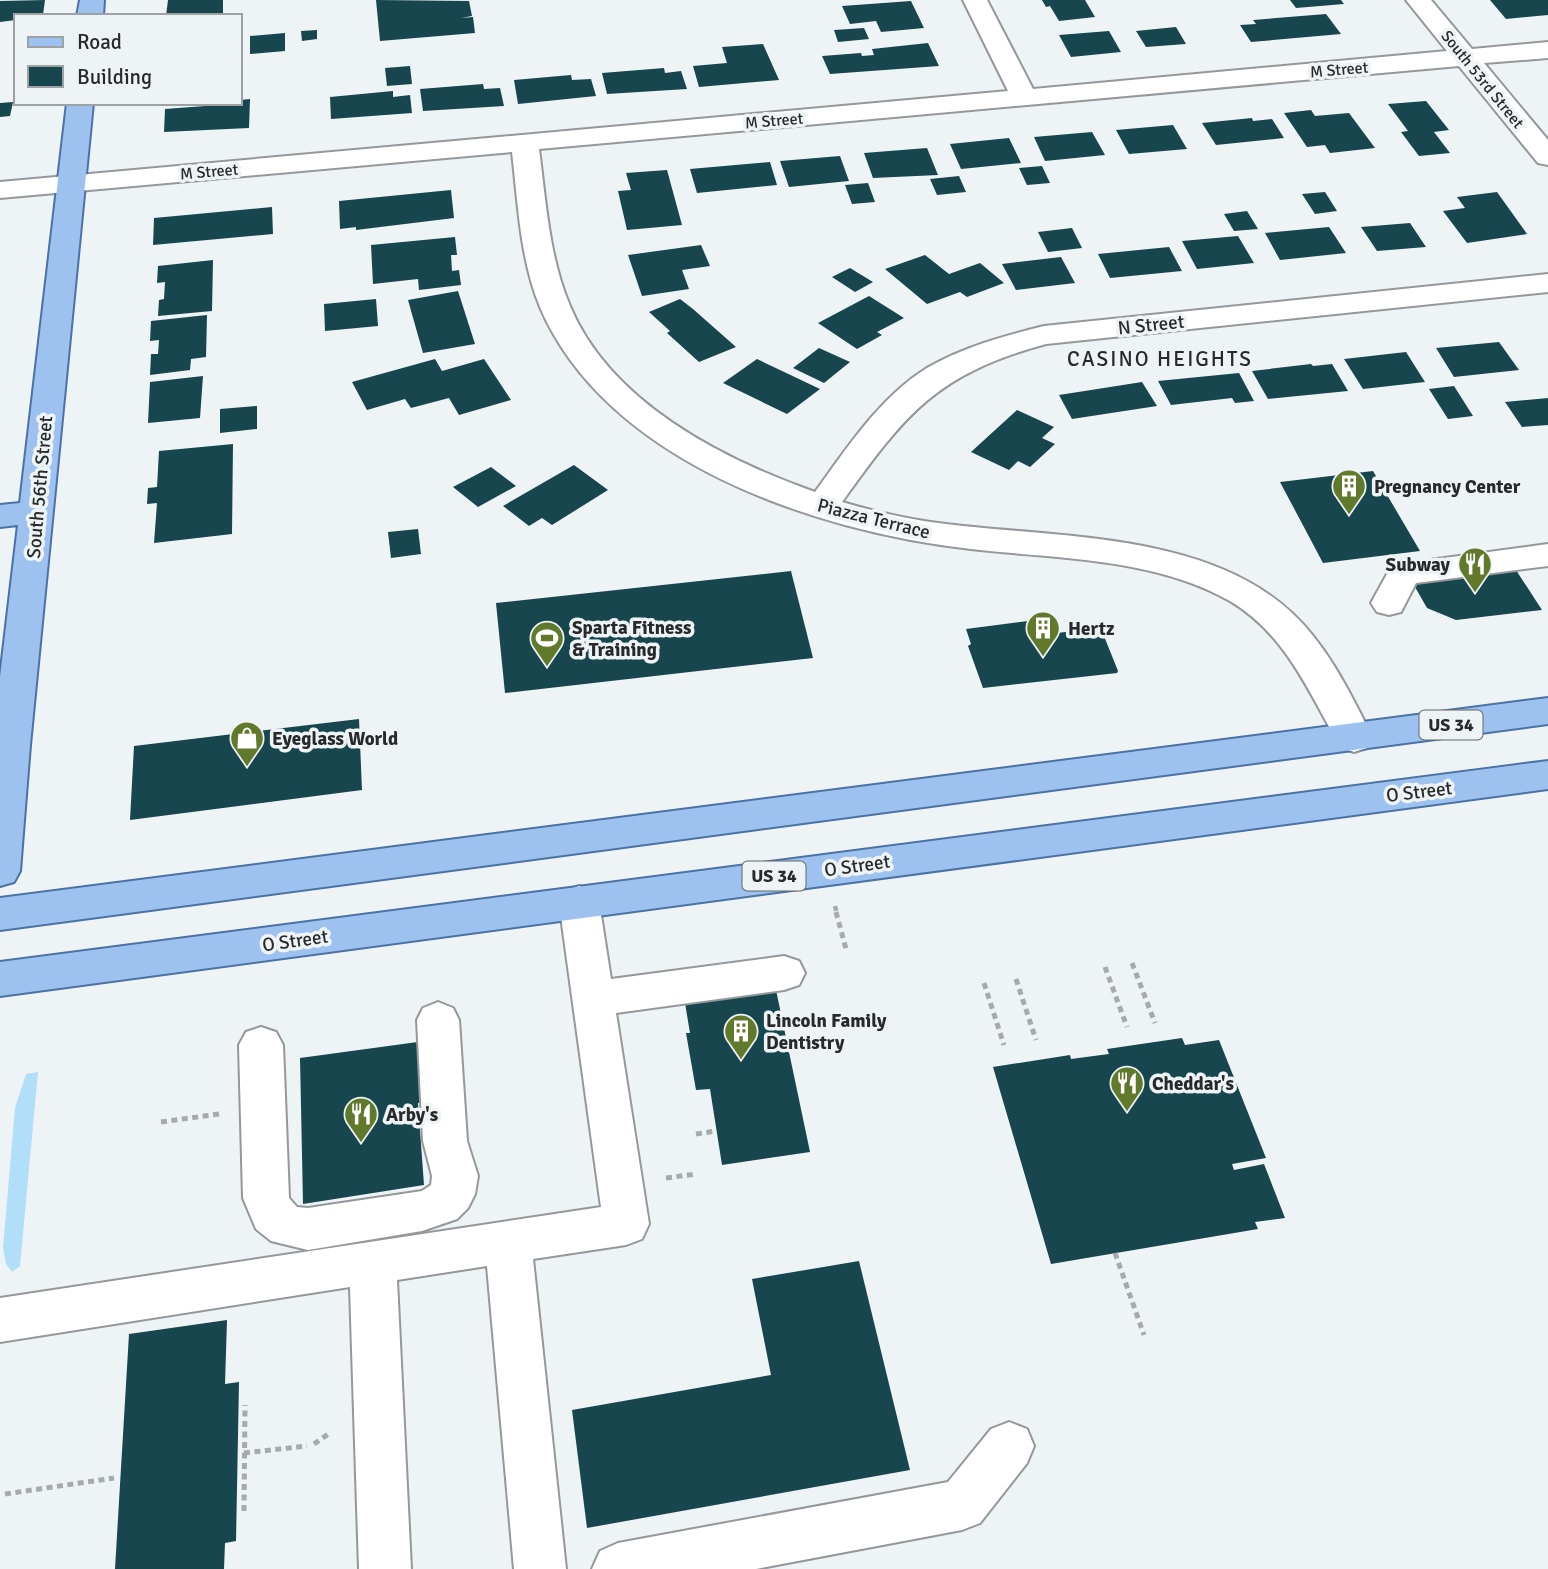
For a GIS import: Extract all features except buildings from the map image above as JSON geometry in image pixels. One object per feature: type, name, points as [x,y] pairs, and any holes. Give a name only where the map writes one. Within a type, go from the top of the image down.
[{"type":"main road","name":"South 56th Street","points":[[0,871],[80,105]]},
{"type":"main road","points":[[0,516],[37,512]]},
{"type":"main road","name":"US 34","points":[[0,914],[1548,711]]},
{"type":"main road","name":"O Street","points":[[0,979],[1548,775]]},
{"type":"street","points":[[975,0],[1025,98]]},
{"type":"street","name":"South 53rd Street","points":[[1419,0],[1548,157]]},
{"type":"street","name":"M Street","points":[[0,190],[1548,50]]},
{"type":"street","name":"Piazza Terrace","points":[[524,142],[550,291],[566,328],[592,364],[625,399],[679,440],[730,469],[821,507],[905,529],[1138,558],[1189,570],[1224,584],[1277,619],[1307,650],[1354,738]]},
{"type":"street","name":"N Street","points":[[821,507],[890,415],[913,392],[950,366],[999,346],[1044,335],[1548,283]]},
{"type":"street","points":[[1389,603],[1404,573],[1548,555]]},
{"type":"street","points":[[0,1320],[626,1224],[579,902]]},
{"type":"street","points":[[592,999],[784,972]]},
{"type":"street","points":[[261,1045],[266,1198],[272,1215],[287,1226],[308,1228],[422,1211],[441,1205],[452,1194],[455,1176],[445,1141],[438,1020]]},
{"type":"street","points":[[508,1241],[540,1569]]},
{"type":"street","points":[[373,1262],[385,1569]]},
{"type":"street","points":[[618,1569],[961,1505],[1009,1446]]},
{"type":"path","points":[[835,906],[846,949]]},
{"type":"path","points":[[1132,963],[1154,1023]]},
{"type":"path","points":[[1105,967],[1127,1027]]},
{"type":"path","points":[[1016,979],[1036,1041]]},
{"type":"path","points":[[984,983],[1004,1045]]},
{"type":"path","points":[[162,1122],[230,1113]]},
{"type":"path","points":[[695,1134],[716,1130]]},
{"type":"path","points":[[661,1179],[696,1174]]},
{"type":"path","points":[[1115,1253],[1144,1335]]},
{"type":"path","points":[[244,1511],[245,1405]]},
{"type":"path","points":[[244,1453],[307,1446]]},
{"type":"path","points":[[5,1494],[114,1478]]},
{"type":"shaded area","points":[[38,1072],[20,1266],[12,1272],[6,1264],[3,1248],[15,1108],[26,1074]]},
{"type":"place","name":"Pregnancy Center","points":[[1349,516]]},
{"type":"place","name":"Subway","points":[[1475,594]]},
{"type":"place","name":"Hertz","points":[[1043,658]]},
{"type":"place","name":"Sparta Fitness & Training","points":[[547,668]]},
{"type":"place","name":"Eyeglass World","points":[[247,768]]},
{"type":"place","name":"Lincoln Family Dentistry","points":[[741,1061]]},
{"type":"place","name":"Cheddar's","points":[[1127,1113]]},
{"type":"place","name":"Arby's","points":[[361,1144]]},
{"type":"district","name":"CASINO HEIGHTS","points":[[1160,359]]}]
